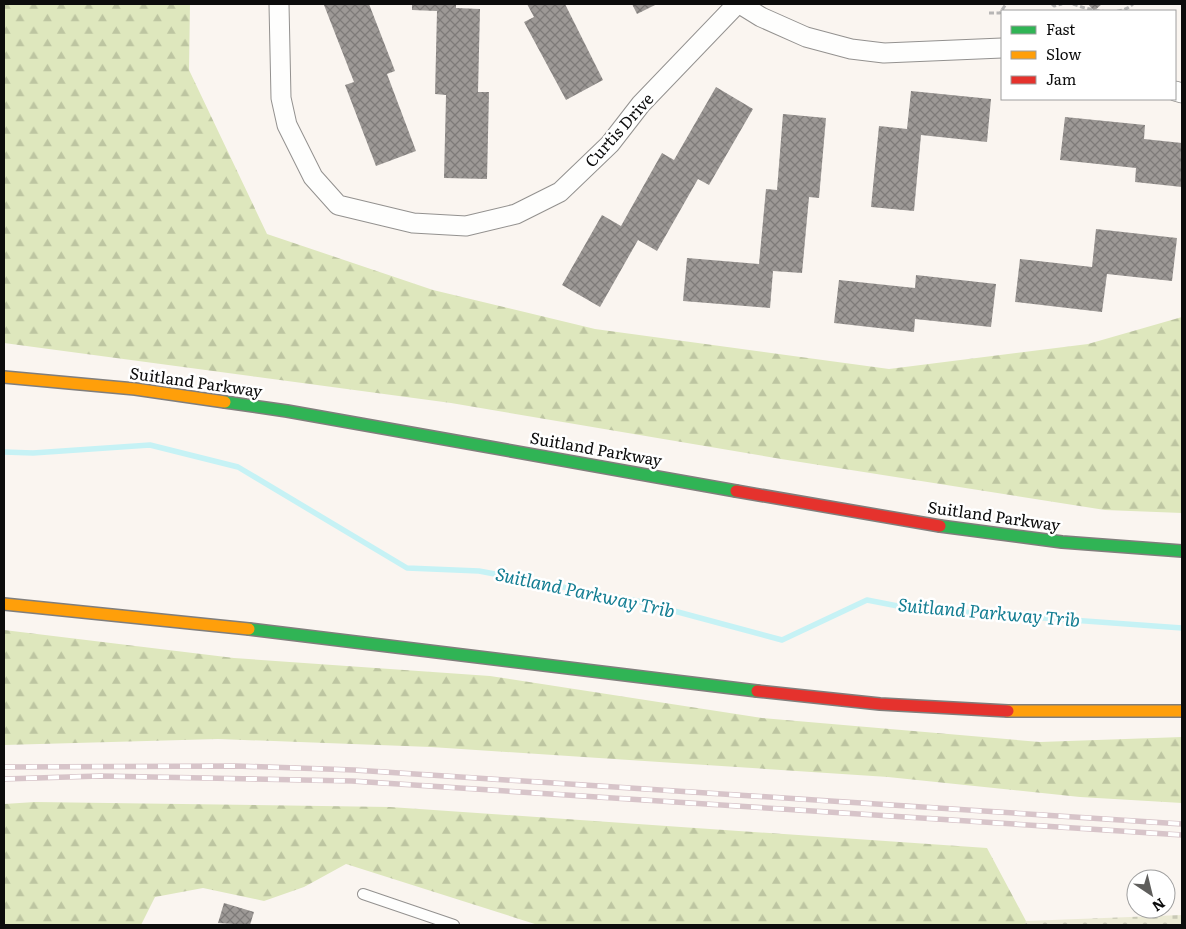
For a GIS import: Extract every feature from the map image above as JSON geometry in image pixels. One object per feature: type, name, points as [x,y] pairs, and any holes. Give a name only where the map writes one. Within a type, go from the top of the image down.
[{"type":"highway","name":"Suitland Parkway","points":[[4,377],[135,389],[287,411],[913,522],[1062,542],[1182,551]]},
{"type":"highway","points":[[4,604],[184,621],[837,701],[937,709],[1037,713],[1182,711]]},
{"type":"street","name":"Curtis Drive","points":[[278,4],[281,98],[287,125],[313,178],[338,205],[413,222],[466,226],[516,214],[560,192],[610,144],[641,104],[739,4],[761,17],[806,37],[851,49],[884,53],[1001,48]]},
{"type":"lane","points":[[363,894],[432,922],[454,925]]},
{"type":"path","points":[[1052,4],[1054,6],[1062,4]]},
{"type":"path","points":[[1073,4],[1091,10]]},
{"type":"path","points":[[1116,10],[1129,8],[1132,4]]},
{"type":"path","points":[[989,13],[1001,12]]},
{"type":"green space","points":[[4,4],[190,4],[189,70],[267,234],[433,290],[595,329],[889,369],[1088,344],[1182,317],[1182,513],[1105,510],[781,459],[451,403],[4,343]]},
{"type":"green space","points":[[4,630],[234,658],[490,676],[762,718],[1040,742],[1182,737],[1182,803],[1080,797],[888,777],[431,747],[218,739],[4,745]]},
{"type":"green space","points":[[35,802],[390,807],[987,848],[1026,921],[1025,925],[538,925],[346,864],[304,887],[264,901],[203,888],[155,897],[141,925],[4,925],[4,804]]},
{"type":"green space","points":[[1176,915],[1182,915],[1182,925],[1025,925],[1026,921],[1126,917],[1126,919],[1176,919]]},
{"type":"building","points":[[369,4],[395,71],[387,74],[416,151],[376,166],[345,85],[354,82],[324,5]]},
{"type":"building","points":[[412,4],[456,4],[456,8],[480,9],[478,92],[489,92],[487,179],[444,178],[446,95],[435,94],[437,11],[412,10]]},
{"type":"building","points":[[527,4],[565,4],[603,80],[566,100],[524,22],[534,17]]},
{"type":"building","points":[[632,4],[657,4],[637,14]]},
{"type":"building","points":[[1088,4],[1102,4],[1095,10]]},
{"type":"building","points":[[716,87],[753,109],[709,185],[698,179],[657,251],[638,240],[600,307],[562,285],[602,215],[621,226],[662,153],[674,160]]},
{"type":"building","points":[[911,91],[991,99],[987,142],[921,135],[914,211],[871,207],[879,126],[907,129]]},
{"type":"building","points":[[783,114],[826,118],[819,198],[809,197],[802,273],[773,271],[770,308],[683,301],[687,258],[759,264],[766,189],[777,190]]},
{"type":"building","points":[[1065,117],[1145,125],[1144,139],[1182,143],[1182,187],[1135,182],[1136,168],[1060,160]]},
{"type":"building","points":[[1096,229],[1177,238],[1172,281],[1107,274],[1102,312],[1015,302],[1020,259],[1092,267]]},
{"type":"building","points":[[916,275],[996,284],[991,327],[915,319],[914,332],[834,323],[839,280],[915,288]]},
{"type":"building","points":[[224,903],[254,912],[250,925],[218,923]]},
{"type":"waterway","name":"Suitland Parkway Trib","points":[[4,452],[33,453],[150,445],[238,467],[407,568],[479,571],[637,601],[782,640],[867,600],[908,608],[1182,628]]},
{"type":"railway","points":[[4,767],[236,766],[354,770],[1182,824]]},
{"type":"railway","points":[[4,779],[100,776],[352,781],[1182,835]]},
{"type":"traffic: fast","points":[[225,402],[287,411],[736,491]]},
{"type":"traffic: fast","points":[[940,526],[1062,542],[1182,551]]},
{"type":"traffic: fast","points":[[249,629],[757,691]]},
{"type":"traffic: slow","points":[[4,377],[135,389],[225,402]]},
{"type":"traffic: slow","points":[[4,604],[249,629]]},
{"type":"traffic: slow","points":[[1008,711],[1182,711]]},
{"type":"traffic: jam","points":[[736,491],[940,526]]},
{"type":"traffic: jam","points":[[757,691],[880,704],[1008,711]]}]
